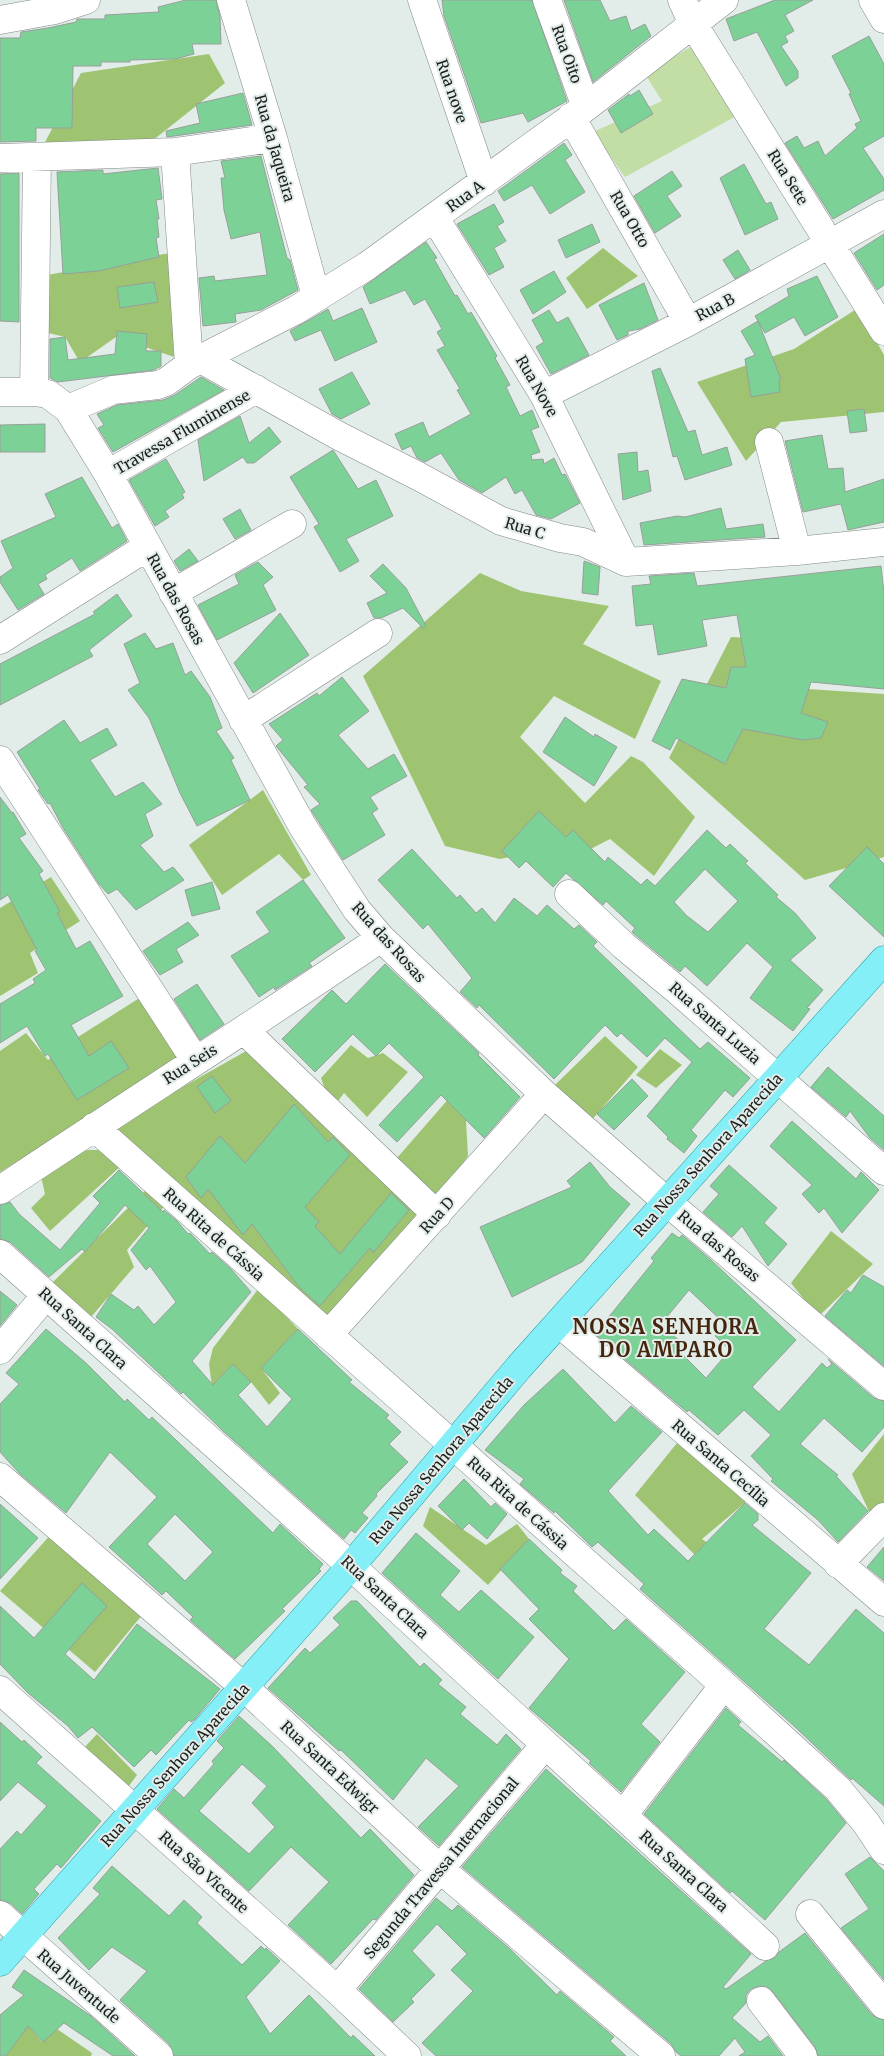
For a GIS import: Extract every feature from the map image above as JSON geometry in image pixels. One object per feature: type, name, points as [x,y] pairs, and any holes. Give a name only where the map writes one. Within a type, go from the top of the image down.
[{"type":"main road","name":"Rua Nossa Senhora Aparecida","points":[[0,1962],[351,1566],[518,1367],[560,1324],[666,1201],[884,959]]},
{"type":"street","points":[[0,20],[54,5],[86,0]]},
{"type":"street","name":"Rua da Jaqueira","points":[[231,0],[273,138],[316,296]]},
{"type":"street","name":"Rua nove","points":[[422,0],[484,182]]},
{"type":"street","name":"Rua Oito","points":[[546,0],[579,112]]},
{"type":"street","name":"Rua A","points":[[68,409],[113,390],[158,385],[166,382],[195,362],[296,310],[367,266],[579,112],[687,12],[724,0]]},
{"type":"street","points":[[873,0],[884,19]]},
{"type":"street","name":"Rua Sete","points":[[687,12],[830,245],[879,320]]},
{"type":"street","name":"Rua Otto","points":[[579,112],[688,322]]},
{"type":"street","points":[[0,158],[175,152],[273,138]]},
{"type":"street","points":[[175,152],[195,362]]},
{"type":"street","points":[[34,392],[37,158]]},
{"type":"street","name":"Rua B","points":[[544,396],[688,322],[884,214]]},
{"type":"street","name":"Rua Nove","points":[[435,218],[544,396],[626,562]]},
{"type":"street","name":"Rua C","points":[[195,362],[256,389],[339,436],[501,521],[560,538],[582,542],[626,562],[797,551],[884,542]]},
{"type":"street","name":"Travessa Fluminense","points":[[108,474],[256,389]]},
{"type":"street","name":"Rua das Rosas","points":[[0,392],[48,394],[68,409],[108,474],[242,720],[303,827],[357,910],[381,938],[544,1094],[666,1201],[884,1386]]},
{"type":"street","points":[[769,442],[797,551]]},
{"type":"street","points":[[173,594],[292,524]]},
{"type":"street","points":[[0,640],[147,547]]},
{"type":"street","points":[[242,720],[378,634]]},
{"type":"street","points":[[0,760],[195,1060]]},
{"type":"street","name":"Rua Santa Luzia","points":[[569,894],[624,946],[678,990],[884,1172]]},
{"type":"street","name":"Rua Seis","points":[[0,1190],[195,1060],[245,1031],[381,938]]},
{"type":"street","points":[[245,1031],[437,1215]]},
{"type":"street","name":"Rua D","points":[[328,1335],[544,1094]]},
{"type":"street","name":"Rua Rita de Cássia","points":[[94,1127],[724,1686],[838,1790],[866,1823],[884,1850]]},
{"type":"street","name":"Rua Santa Clara","points":[[0,1254],[351,1566],[765,1946]]},
{"type":"street","points":[[0,1350],[46,1295]]},
{"type":"street","name":"Rua Santa Cecília","points":[[560,1324],[884,1602]]},
{"type":"street","name":"Rua Santa Edwigr","points":[[0,1477],[244,1687],[440,1869],[661,2056]]},
{"type":"street","points":[[838,1564],[884,1518]]},
{"type":"street","points":[[622,1815],[724,1686]]},
{"type":"street","name":"Rua São Vicente","points":[[0,1690],[336,1990],[399,2054]]},
{"type":"street","name":"Segunda Travessa Internacional","points":[[336,1990],[545,1745]]},
{"type":"street","points":[[810,1914],[884,2005]]},
{"type":"street","name":"Rua Juventude","points":[[0,1915],[159,2056]]},
{"type":"street","points":[[761,2001],[803,2056]]},
{"type":"green space","points":[[699,42],[740,114],[625,177],[593,132],[662,101],[645,74]]},
{"type":"green space","points":[[209,54],[225,83],[152,141],[42,148],[81,73]]},
{"type":"green space","points":[[603,248],[638,276],[587,309],[566,278]]},
{"type":"green space","points":[[170,253],[174,357],[116,337],[86,358],[78,359],[65,337],[44,332],[47,275]]},
{"type":"green space","points":[[858,308],[884,355],[884,412],[781,422],[746,461],[697,382],[794,349]]},
{"type":"green space","points":[[480,573],[521,591],[609,606],[583,644],[661,681],[635,739],[554,696],[520,737],[585,803],[631,756],[643,762],[695,817],[654,876],[610,839],[579,855],[563,847],[500,859],[445,846],[363,676]]},
{"type":"green space","points":[[731,637],[788,640],[792,688],[884,694],[884,857],[805,880],[669,758]]},
{"type":"green space","points":[[263,790],[311,875],[303,880],[279,854],[222,895],[189,845]]},
{"type":"green space","points":[[51,877],[80,921],[30,953],[38,973],[0,996],[0,908]]},
{"type":"green space","points":[[141,997],[185,1058],[0,1172],[0,1051],[26,1033],[48,1060],[78,1037]]},
{"type":"green space","points":[[605,1036],[638,1067],[590,1122],[555,1085]]},
{"type":"green space","points":[[351,1045],[368,1058],[383,1053],[408,1072],[367,1117],[344,1093],[332,1109],[321,1078]]},
{"type":"green space","points":[[660,1049],[682,1065],[656,1088],[636,1075]]},
{"type":"green space","points":[[248,1050],[421,1218],[326,1323],[110,1128]]},
{"type":"green space","points":[[457,1089],[481,1106],[466,1121],[468,1156],[435,1202],[397,1158]]},
{"type":"green space","points":[[101,1150],[122,1165],[50,1231],[31,1208],[45,1194],[41,1176],[75,1152]]},
{"type":"green space","points":[[148,1188],[167,1203],[127,1250],[134,1267],[85,1324],[51,1284]]},
{"type":"green space","points":[[831,1231],[873,1264],[818,1317],[791,1283]]},
{"type":"green space","points":[[259,1288],[298,1329],[261,1368],[280,1393],[269,1405],[251,1382],[233,1364],[212,1386],[209,1364],[213,1348]]},
{"type":"green space","points":[[884,1434],[884,1512],[870,1514],[852,1474]]},
{"type":"green space","points":[[677,1443],[746,1502],[702,1539],[724,1555],[711,1571],[635,1495]]},
{"type":"green space","points":[[430,1507],[486,1545],[517,1524],[529,1539],[488,1585],[423,1526]]},
{"type":"green space","points":[[53,1532],[143,1614],[95,1672],[0,1591]]},
{"type":"green space","points":[[97,1734],[137,1775],[123,1794],[83,1749]]},
{"type":"green space","points":[[23,2020],[42,2042],[57,2029],[92,2053],[91,2056],[6,2056]]},
{"type":"building","points":[[186,0],[216,0],[220,17],[221,44],[192,44],[194,54],[175,59],[130,60],[130,62],[101,62],[101,66],[73,66],[72,128],[36,128],[36,141],[0,142],[0,38],[20,38],[21,32],[76,22],[77,19],[105,19],[105,15],[159,12],[158,7]]},
{"type":"building","points":[[442,0],[532,0],[567,101],[528,122],[523,113],[481,123],[444,16]]},
{"type":"building","points":[[564,0],[600,0],[610,21],[626,16],[631,31],[645,24],[651,36],[593,82]]},
{"type":"building","points":[[775,0],[813,0],[785,15],[794,31],[785,36],[788,42],[781,46],[798,71],[798,78],[786,86],[757,32],[734,41],[726,19]]},
{"type":"building","points":[[869,36],[884,64],[884,136],[863,148],[884,179],[884,190],[833,219],[785,143],[797,136],[804,148],[818,141],[825,156],[857,128],[855,124],[861,121],[849,94],[851,93],[832,56]]},
{"type":"building","points":[[639,90],[653,114],[621,133],[608,110],[629,94],[630,96]]},
{"type":"building","points":[[243,93],[252,125],[167,137],[166,131],[200,123],[196,104]]},
{"type":"building","points":[[564,143],[572,155],[565,160],[585,192],[550,214],[532,185],[504,201],[498,191]]},
{"type":"building","points":[[261,156],[287,258],[290,260],[298,290],[261,310],[235,314],[236,322],[203,326],[199,278],[214,276],[215,281],[267,275],[260,232],[231,239],[224,210],[221,178],[225,178],[221,161]]},
{"type":"building","points":[[744,164],[766,204],[771,202],[778,219],[745,235],[720,178]]},
{"type":"building","points":[[158,168],[162,199],[156,200],[159,237],[156,238],[159,257],[99,271],[63,274],[57,172],[103,170],[103,174]]},
{"type":"building","points":[[672,171],[682,186],[667,196],[681,216],[655,233],[634,196]]},
{"type":"building","points":[[19,173],[19,322],[0,321],[0,174]]},
{"type":"building","points":[[494,204],[504,222],[497,226],[506,241],[494,248],[504,267],[489,275],[457,224]]},
{"type":"building","points":[[592,224],[600,242],[566,258],[558,240]]},
{"type":"building","points":[[884,234],[884,285],[877,290],[854,253]]},
{"type":"building","points":[[426,242],[437,258],[434,259],[455,296],[457,295],[468,314],[471,312],[497,356],[495,358],[510,385],[506,387],[520,416],[532,410],[539,427],[531,430],[540,452],[531,455],[532,460],[543,459],[544,464],[554,458],[562,475],[565,474],[580,503],[551,519],[536,515],[522,490],[515,494],[506,477],[482,493],[459,480],[441,453],[425,462],[417,458],[411,446],[402,450],[395,434],[423,422],[429,437],[471,414],[457,390],[460,389],[437,350],[445,346],[437,332],[442,329],[425,299],[414,305],[405,290],[370,304],[363,287]]},
{"type":"building","points":[[738,250],[750,270],[735,279],[723,260]]},
{"type":"building","points":[[554,271],[566,292],[533,314],[520,290]]},
{"type":"building","points":[[817,276],[838,317],[805,336],[794,317],[765,333],[755,316],[789,296],[787,289]]},
{"type":"building","points":[[154,282],[158,302],[120,308],[117,287]]},
{"type":"building","points":[[644,283],[658,320],[640,329],[628,331],[628,335],[617,340],[599,305]]},
{"type":"building","points":[[362,308],[377,342],[335,361],[321,330],[295,341],[290,331],[328,309],[333,321]]},
{"type":"building","points":[[549,310],[557,323],[568,317],[589,355],[551,374],[536,347],[544,342],[532,320]]},
{"type":"building","points":[[758,321],[781,379],[779,380],[780,392],[751,397],[745,359],[755,355],[741,331]]},
{"type":"building","points":[[117,331],[147,334],[146,351],[161,351],[161,366],[154,370],[58,382],[50,378],[50,339],[65,337],[68,360],[115,354]]},
{"type":"building","points":[[660,368],[688,432],[695,430],[702,455],[727,447],[732,465],[685,480],[677,456],[673,457],[652,371]]},
{"type":"building","points":[[352,372],[370,404],[341,419],[332,414],[319,389]]},
{"type":"building","points":[[201,377],[224,390],[113,452],[98,428],[104,425],[97,414],[117,405],[163,400],[175,395]]},
{"type":"building","points":[[864,409],[867,431],[850,433],[847,411]]},
{"type":"building","points":[[240,416],[249,443],[269,427],[281,442],[254,463],[247,463],[243,457],[204,481],[198,440]]},
{"type":"building","points":[[45,424],[45,452],[0,452],[0,425]]},
{"type":"building","points":[[822,435],[828,469],[843,468],[845,492],[884,479],[884,522],[848,530],[841,504],[803,512],[785,441]]},
{"type":"building","points":[[333,450],[358,489],[376,480],[393,516],[346,539],[359,561],[340,572],[314,527],[319,524],[290,477]]},
{"type":"building","points":[[637,452],[638,472],[648,470],[651,491],[623,500],[618,454]]},
{"type":"building","points":[[166,459],[185,492],[182,494],[184,498],[165,511],[169,517],[155,526],[129,480]]},
{"type":"building","points":[[82,477],[112,528],[118,524],[127,541],[80,571],[72,558],[45,575],[47,579],[38,584],[44,594],[18,610],[0,582],[0,577],[13,568],[1,541],[56,517],[45,494]]},
{"type":"building","points":[[721,508],[726,529],[763,524],[765,537],[644,545],[640,523],[677,516],[685,517]]},
{"type":"building","points":[[240,509],[251,530],[235,539],[223,519]]},
{"type":"building","points":[[189,549],[198,561],[180,571],[174,561]]},
{"type":"building","points":[[584,561],[600,567],[598,595],[582,593]]},
{"type":"building","points":[[258,562],[273,577],[263,585],[276,610],[217,640],[198,605],[239,584],[235,575]]},
{"type":"building","points":[[383,564],[406,588],[426,626],[423,628],[403,608],[381,618],[374,618],[367,603],[387,593],[370,576]]},
{"type":"building","points":[[881,566],[884,593],[884,689],[811,682],[801,713],[828,722],[821,738],[803,740],[743,729],[725,764],[676,738],[670,750],[652,741],[682,679],[726,688],[731,667],[746,667],[737,615],[702,620],[707,646],[658,655],[653,624],[636,626],[632,586],[651,584],[649,576],[694,573],[697,586]]},
{"type":"building","points":[[117,594],[132,616],[89,650],[93,656],[0,705],[0,664],[95,614],[93,612]]},
{"type":"building","points":[[280,613],[309,655],[253,693],[234,663]]},
{"type":"building","points":[[145,633],[156,649],[173,643],[185,675],[191,671],[210,697],[222,728],[216,731],[234,758],[231,760],[250,800],[197,826],[180,793],[149,718],[128,690],[140,683],[124,644]]},
{"type":"building","points":[[342,677],[369,711],[338,735],[368,769],[394,754],[407,776],[370,797],[378,809],[372,813],[385,835],[343,860],[311,810],[320,804],[304,787],[308,785],[276,746],[283,740],[269,724],[317,693],[319,696]]},
{"type":"building","points":[[565,717],[594,737],[595,734],[617,747],[594,786],[543,752]]},
{"type":"building","points":[[64,720],[80,743],[107,728],[117,745],[90,760],[115,797],[143,782],[162,804],[145,814],[153,836],[140,845],[164,872],[173,867],[184,880],[136,910],[117,889],[108,894],[99,884],[63,828],[50,803],[48,804],[38,790],[40,789],[17,752]]},
{"type":"building","points":[[0,797],[13,812],[26,834],[19,838],[43,871],[39,874],[60,912],[57,913],[76,949],[90,941],[123,996],[71,1025],[89,1056],[111,1041],[129,1068],[77,1100],[48,1054],[45,1056],[27,1026],[0,1043],[0,1004],[35,983],[33,979],[46,970],[8,895],[0,900]]},
{"type":"building","points":[[539,811],[566,837],[573,830],[605,862],[608,857],[641,885],[647,879],[655,886],[707,830],[726,848],[730,844],[748,861],[745,863],[778,895],[776,897],[795,913],[816,938],[790,960],[823,990],[807,1008],[810,1009],[793,1031],[750,998],[773,967],[747,943],[707,986],[685,966],[680,972],[632,932],[635,928],[606,901],[603,905],[566,873],[553,887],[526,861],[519,868],[502,851]],"holes":[[[705,869],[738,901],[708,932],[687,916],[674,902]]]},
{"type":"building","points":[[867,847],[884,864],[884,937],[829,886]]},
{"type":"building","points":[[412,849],[457,898],[460,895],[476,913],[482,908],[495,923],[514,898],[537,916],[547,905],[574,929],[579,925],[597,942],[593,946],[700,1049],[708,1042],[750,1078],[733,1097],[725,1090],[691,1130],[697,1136],[684,1153],[667,1139],[668,1137],[647,1116],[692,1062],[665,1038],[647,1057],[621,1033],[617,1037],[605,1025],[554,1079],[479,1005],[477,1008],[460,992],[472,978],[428,924],[423,929],[378,880]]},
{"type":"building","points":[[303,880],[345,938],[309,963],[312,966],[275,990],[274,987],[259,997],[231,956],[270,932],[256,912]]},
{"type":"building","points":[[212,882],[220,909],[192,916],[185,890]]},
{"type":"building","points":[[188,922],[199,935],[176,949],[183,962],[160,975],[143,951]]},
{"type":"building","points":[[385,964],[479,1053],[478,1055],[520,1097],[484,1138],[441,1095],[397,1142],[379,1125],[424,1077],[389,1043],[376,1056],[353,1034],[315,1072],[282,1039],[332,990],[346,1004]]},
{"type":"building","points":[[197,984],[224,1024],[200,1040],[174,999]]},
{"type":"building","points":[[828,1067],[884,1116],[884,1150],[870,1138],[850,1111],[846,1117],[811,1087]]},
{"type":"building","points":[[212,1076],[231,1101],[215,1113],[197,1087]]},
{"type":"building","points":[[632,1079],[648,1096],[614,1130],[597,1114]]},
{"type":"building","points":[[294,1104],[328,1142],[333,1137],[350,1155],[305,1207],[319,1222],[315,1226],[340,1254],[391,1193],[409,1210],[373,1253],[370,1248],[320,1306],[299,1287],[252,1224],[243,1235],[208,1189],[201,1198],[186,1177],[220,1136],[245,1163]]},
{"type":"building","points":[[792,1121],[856,1179],[861,1172],[879,1190],[842,1233],[824,1208],[819,1213],[802,1194],[812,1185],[770,1146]]},
{"type":"building","points":[[590,1162],[610,1187],[630,1204],[582,1262],[512,1297],[480,1227],[572,1187],[567,1181]]},
{"type":"building","points":[[729,1165],[777,1208],[764,1223],[787,1244],[768,1266],[742,1226],[732,1237],[703,1212],[719,1194],[710,1186]]},
{"type":"building","points":[[119,1170],[163,1212],[164,1210],[188,1234],[190,1233],[210,1254],[212,1252],[231,1269],[251,1292],[192,1361],[213,1385],[233,1364],[251,1382],[238,1395],[267,1427],[292,1399],[261,1368],[298,1329],[352,1380],[349,1382],[389,1415],[386,1418],[401,1432],[389,1444],[408,1462],[376,1494],[377,1496],[362,1513],[368,1518],[355,1533],[351,1530],[344,1539],[223,1431],[183,1392],[181,1394],[112,1329],[96,1317],[111,1294],[134,1310],[138,1306],[154,1325],[176,1302],[150,1266],[146,1270],[131,1250],[149,1228],[125,1205],[85,1252],[82,1249],[49,1277],[10,1242],[0,1239],[0,1205],[10,1202],[19,1214],[60,1250],[100,1203],[93,1196]]},
{"type":"building","points":[[672,1233],[679,1238],[682,1235],[796,1340],[752,1387],[779,1412],[822,1363],[827,1368],[832,1364],[828,1359],[874,1398],[884,1401],[884,1427],[862,1452],[824,1418],[800,1444],[838,1475],[836,1476],[868,1511],[838,1542],[818,1520],[771,1481],[773,1479],[751,1456],[771,1435],[744,1410],[718,1435],[689,1410],[687,1412],[595,1334],[654,1261],[651,1258]],"holes":[[[689,1290],[726,1325],[715,1336],[730,1350],[706,1378],[679,1351],[684,1345],[661,1324]]]},
{"type":"building","points":[[863,1275],[884,1287],[884,1366],[825,1316],[847,1290],[851,1293]]},
{"type":"building","points":[[0,1291],[17,1305],[0,1326]]},
{"type":"building","points":[[46,1329],[86,1363],[125,1402],[127,1399],[149,1420],[152,1417],[273,1533],[280,1524],[323,1564],[319,1569],[321,1571],[282,1609],[285,1611],[235,1659],[190,1620],[193,1617],[166,1591],[162,1595],[109,1547],[157,1497],[110,1452],[66,1513],[20,1474],[0,1452],[0,1404],[19,1384],[6,1373]],"holes":[[[175,1514],[213,1552],[185,1581],[147,1544]]]},
{"type":"building","points":[[563,1369],[615,1423],[631,1406],[662,1432],[608,1491],[648,1535],[654,1529],[688,1561],[745,1503],[758,1514],[758,1520],[752,1525],[811,1573],[764,1629],[809,1665],[856,1609],[884,1633],[884,1806],[852,1778],[851,1780],[794,1726],[640,1589],[644,1584],[598,1542],[592,1547],[555,1511],[554,1513],[520,1484],[524,1479],[485,1450],[524,1405]]},
{"type":"building","points":[[464,1479],[491,1507],[495,1503],[507,1514],[487,1539],[469,1523],[462,1530],[438,1506]]},
{"type":"building","points":[[0,1504],[38,1538],[0,1579]]},
{"type":"building","points":[[416,1533],[460,1571],[440,1595],[459,1612],[481,1590],[534,1637],[498,1679],[382,1573]]},
{"type":"building","points":[[529,1539],[562,1570],[560,1573],[577,1586],[573,1591],[614,1631],[626,1619],[685,1672],[641,1724],[660,1742],[621,1792],[589,1763],[591,1761],[529,1708],[569,1659],[529,1619],[539,1609],[500,1569]]},
{"type":"building","points":[[884,1547],[884,1581],[867,1567]]},
{"type":"building","points":[[82,1583],[107,1606],[65,1654],[94,1680],[137,1624],[220,1689],[194,1720],[191,1722],[189,1720],[156,1755],[151,1750],[134,1767],[92,1727],[78,1738],[68,1726],[28,1693],[0,1664],[0,1606],[34,1638]]},
{"type":"building","points":[[351,1601],[357,1601],[420,1667],[424,1663],[442,1680],[438,1684],[466,1707],[460,1714],[497,1745],[506,1734],[521,1749],[439,1846],[418,1827],[459,1786],[426,1758],[393,1800],[341,1750],[339,1751],[268,1688],[305,1648],[310,1653],[340,1625],[333,1618]]},
{"type":"building","points":[[726,1708],[741,1722],[738,1725],[782,1762],[784,1760],[827,1800],[846,1823],[765,1920],[732,1891],[730,1893],[644,1814]]},
{"type":"building","points":[[239,1716],[271,1745],[361,1838],[370,1829],[414,1875],[376,1920],[373,1919],[331,1964],[288,1925],[329,1882],[291,1847],[249,1891],[157,1809],[174,1789],[184,1798],[214,1764],[212,1761],[224,1748],[217,1741]],"holes":[[[242,1764],[267,1786],[252,1803],[275,1827],[249,1854],[199,1811]]]},
{"type":"building","points":[[0,1722],[22,1742],[24,1740],[42,1757],[36,1763],[101,1821],[61,1868],[57,1864],[34,1889],[39,1894],[22,1914],[10,1903],[0,1900],[0,1849],[17,1831],[21,1835],[47,1806],[18,1782],[0,1801]]},
{"type":"building","points":[[546,1769],[751,1954],[723,1987],[726,1989],[766,1961],[776,1957],[779,1952],[805,1933],[872,2015],[884,2020],[884,2056],[818,2056],[815,2047],[773,1992],[767,1987],[759,1986],[751,1989],[746,1995],[746,2003],[732,2018],[760,2042],[768,2036],[783,2056],[739,2056],[745,2052],[735,2038],[719,2056],[681,2056],[676,2052],[671,2044],[462,1867]]},
{"type":"building","points":[[870,1857],[884,1871],[884,1980],[841,1928],[869,1909],[845,1874]]},
{"type":"building","points":[[112,1866],[169,1916],[184,1900],[202,1917],[197,1923],[242,1965],[261,1946],[265,1950],[266,1948],[280,1961],[246,1997],[270,2034],[309,1995],[351,2038],[353,2035],[375,2056],[174,2056],[169,2044],[120,2000],[147,1971],[112,1947],[89,1970],[58,1938],[100,1894],[93,1888]]},
{"type":"building","points":[[436,1898],[452,1911],[458,1905],[510,1949],[557,1995],[560,1991],[614,2037],[610,2041],[626,2056],[436,2056],[422,2043],[473,1991],[451,1970],[467,1954],[437,1924],[412,1951],[435,1975],[411,1999],[414,2002],[393,2022],[359,1989]]},
{"type":"building","points":[[24,1970],[91,2016],[135,2056],[113,2056],[64,2023],[43,2042],[28,2026],[6,2056],[0,2056],[0,2015],[24,1995],[12,1987]]},
{"type":"district","name":"NOSSA SENHORA DO AMPARO","points":[[666,1338]]}]
